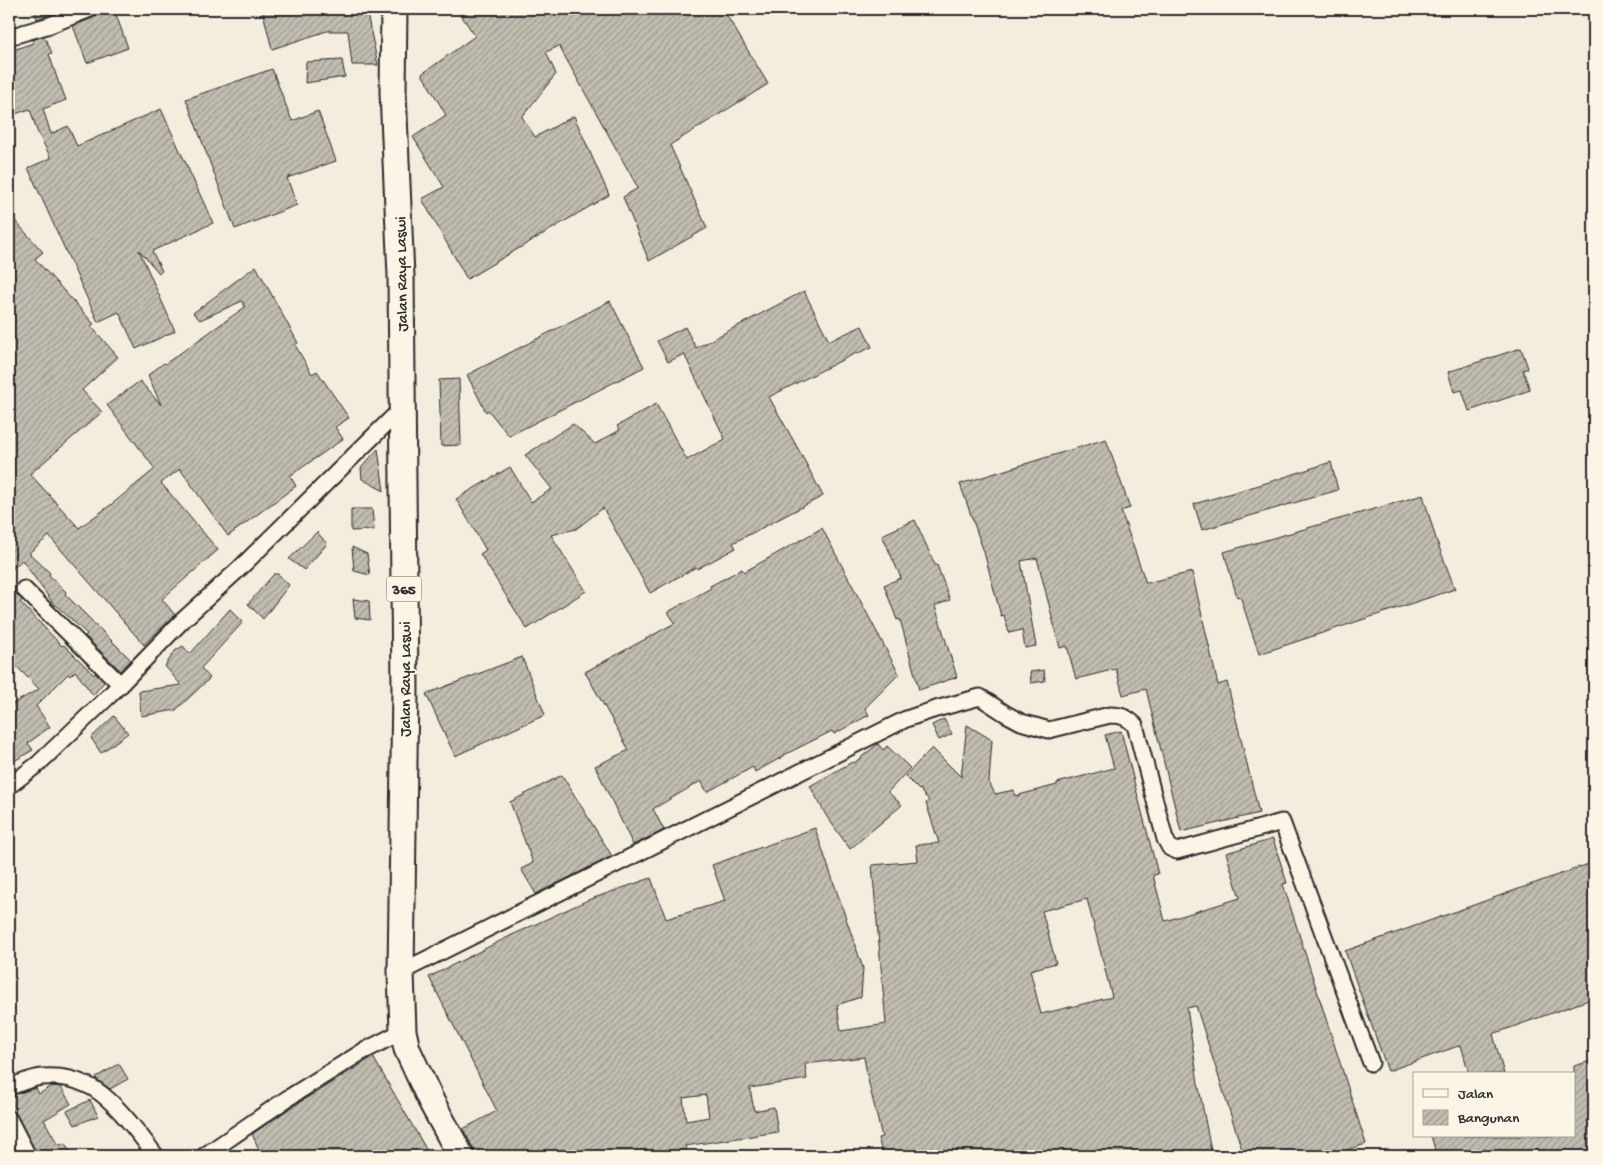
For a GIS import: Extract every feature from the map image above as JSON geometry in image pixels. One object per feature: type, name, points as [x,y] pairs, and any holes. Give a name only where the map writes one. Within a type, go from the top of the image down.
[{"type":"main road","name":"Jalan Raya Laswi","points":[[394,9],[393,92],[401,276],[405,689],[401,972],[403,1031],[407,1049],[431,1101],[461,1156]]},
{"type":"street","points":[[9,37],[50,25],[90,9]]},
{"type":"street","points":[[9,786],[38,764],[121,685],[182,620],[239,569],[401,409]]},
{"type":"street","points":[[24,589],[121,685]]},
{"type":"street","points":[[401,972],[906,720],[980,697],[1021,722],[1049,730],[1110,715],[1120,715],[1128,718],[1135,725],[1165,839],[1170,848],[1177,851],[1282,822],[1371,1063]]},
{"type":"street","points":[[204,1156],[288,1098],[362,1052],[403,1031]]},
{"type":"street","points":[[9,1087],[40,1078],[70,1078],[89,1085],[106,1099],[131,1125],[156,1156]]},
{"type":"street","points":[[9,1119],[28,1156]]},
{"type":"building","points":[[34,9],[65,9],[37,19]]},
{"type":"building","points":[[114,9],[128,48],[87,63],[73,26],[93,18],[99,11]]},
{"type":"building","points":[[262,9],[366,9],[378,65],[352,65],[348,31],[327,31],[272,49]]},
{"type":"building","points":[[457,9],[723,9],[768,84],[670,145],[707,228],[649,261],[623,197],[638,188],[559,46],[546,52],[556,74],[522,117],[535,137],[574,116],[609,195],[467,279],[422,199],[444,187],[413,137],[446,115],[422,74],[475,36]]},
{"type":"building","points":[[44,36],[52,53],[49,54],[66,100],[43,109],[51,134],[68,126],[77,146],[161,109],[213,223],[152,251],[162,271],[159,273],[139,250],[175,331],[136,349],[119,312],[98,322],[28,168],[51,158],[37,131],[30,109],[9,116],[9,66],[14,65],[9,53],[33,43],[32,40]]},
{"type":"building","points":[[342,60],[345,77],[305,83],[306,62]]},
{"type":"building","points":[[272,69],[292,121],[318,111],[336,161],[287,178],[297,205],[235,229],[186,99]]},
{"type":"building","points":[[9,214],[43,252],[35,259],[94,324],[91,326],[118,357],[82,390],[102,412],[30,474],[79,528],[155,469],[107,405],[140,381],[161,405],[148,375],[245,307],[242,301],[200,320],[193,313],[256,266],[298,343],[295,345],[312,374],[317,371],[349,418],[335,427],[343,439],[290,476],[296,486],[228,536],[180,469],[161,483],[218,550],[162,599],[175,615],[144,645],[49,536],[29,553],[50,573],[49,575],[66,592],[65,594],[131,660],[121,671],[85,636],[87,634],[55,606],[22,560],[9,572]]},
{"type":"building","points":[[804,291],[829,341],[862,326],[872,347],[856,353],[769,397],[823,496],[733,543],[736,548],[697,569],[696,567],[650,593],[603,508],[576,529],[551,535],[586,591],[527,629],[480,554],[486,550],[456,499],[510,467],[531,502],[552,489],[525,455],[573,424],[595,444],[620,430],[617,426],[656,404],[687,460],[725,439],[684,354],[668,362],[657,341],[685,327],[696,348]]},
{"type":"building","points":[[610,301],[644,367],[509,436],[488,410],[486,412],[467,375]]},
{"type":"building","points":[[1521,348],[1528,368],[1523,370],[1530,390],[1469,411],[1462,390],[1454,392],[1448,372]]},
{"type":"building","points":[[459,379],[461,445],[441,446],[439,380]]},
{"type":"building","points":[[1106,439],[1130,508],[1121,511],[1146,583],[1192,572],[1218,685],[1227,682],[1259,813],[1181,832],[1146,689],[1123,695],[1116,669],[1076,679],[1067,646],[1060,648],[1037,558],[1021,561],[1036,646],[1025,648],[1022,630],[1009,633],[1004,615],[1001,616],[984,552],[960,484]]},
{"type":"building","points":[[378,449],[384,491],[362,479],[361,468]]},
{"type":"building","points":[[1331,462],[1338,490],[1202,530],[1194,504]]},
{"type":"building","points":[[1423,495],[1436,539],[1455,589],[1259,654],[1240,596],[1237,597],[1224,552]]},
{"type":"building","points":[[351,509],[372,509],[374,530],[351,531]]},
{"type":"building","points":[[915,520],[935,565],[937,565],[950,600],[935,606],[957,677],[919,690],[900,619],[897,620],[884,585],[901,578],[882,535]]},
{"type":"building","points":[[822,528],[899,674],[865,708],[869,715],[834,734],[832,731],[784,755],[755,772],[753,767],[707,792],[701,781],[653,809],[664,830],[633,845],[595,766],[629,750],[585,672],[675,623],[668,612],[711,588],[710,586],[742,569],[744,572]]},
{"type":"building","points":[[317,532],[327,544],[304,570],[289,559]]},
{"type":"building","points":[[352,547],[367,554],[370,575],[354,571]]},
{"type":"building","points":[[274,574],[278,574],[289,585],[263,619],[248,604]]},
{"type":"building","points":[[9,589],[16,593],[22,600],[20,602],[62,646],[64,645],[94,675],[95,673],[104,682],[93,695],[75,671],[70,676],[68,674],[36,706],[50,727],[28,743],[33,750],[9,764],[9,706],[39,689],[9,659]]},
{"type":"building","points":[[353,599],[369,601],[370,620],[355,618]]},
{"type":"building","points":[[230,609],[243,622],[201,668],[210,678],[176,710],[141,716],[139,691],[181,685],[165,666],[175,651],[183,646],[190,654]]},
{"type":"building","points":[[522,657],[545,715],[455,756],[426,694]]},
{"type":"building","points":[[1044,670],[1045,681],[1031,683],[1030,672]]},
{"type":"building","points":[[114,716],[128,733],[101,753],[91,738]]},
{"type":"building","points":[[944,719],[952,734],[939,740],[932,725]]},
{"type":"building","points":[[967,725],[992,740],[989,782],[995,794],[1014,790],[1015,796],[1114,768],[1105,735],[1121,731],[1158,874],[1153,875],[1165,921],[1240,898],[1226,853],[1273,839],[1287,883],[1283,884],[1366,1144],[1327,1156],[1244,1156],[1196,1006],[1187,1008],[1198,1083],[1212,1156],[883,1156],[878,1138],[882,1137],[864,1057],[805,1064],[807,1079],[750,1088],[754,1111],[774,1107],[778,1132],[685,1146],[687,1149],[672,1156],[477,1156],[463,1129],[497,1111],[429,977],[512,935],[588,900],[651,878],[666,919],[725,901],[712,865],[815,828],[863,968],[861,997],[837,1005],[841,1031],[886,1024],[872,865],[918,861],[916,845],[939,843],[926,803],[929,800],[922,793],[921,789],[919,790],[905,776],[932,748],[961,777]],"holes":[[[1087,899],[1112,997],[1041,1014],[1030,970],[1056,963],[1042,911]],[[706,1095],[709,1117],[686,1121],[683,1098]]]},
{"type":"building","points":[[878,744],[883,750],[887,746],[910,768],[888,792],[902,805],[850,849],[827,817],[810,786],[852,762],[854,763]]},
{"type":"building","points":[[562,775],[612,856],[536,894],[521,869],[533,863],[510,802]]},
{"type":"building","points":[[1594,862],[1594,998],[1493,1034],[1503,1072],[1468,1072],[1461,1045],[1388,1071],[1345,951]]},
{"type":"building","points":[[373,1057],[430,1156],[262,1156],[252,1134]]},
{"type":"building","points":[[1594,1060],[1594,1156],[1437,1156],[1432,1138],[1576,1138],[1576,1072],[1574,1072],[1574,1066]]},
{"type":"building","points":[[119,1064],[128,1079],[110,1089],[97,1080],[96,1077]]},
{"type":"building","points":[[52,1086],[61,1087],[71,1104],[44,1120],[58,1145],[65,1143],[72,1156],[37,1156],[46,1149],[37,1154],[17,1115],[14,1111],[9,1110],[9,1096],[36,1088],[39,1094]]},
{"type":"building","points":[[90,1100],[98,1116],[75,1125],[67,1111]]},
{"type":"building","points":[[9,1139],[18,1156],[9,1156]]}]
